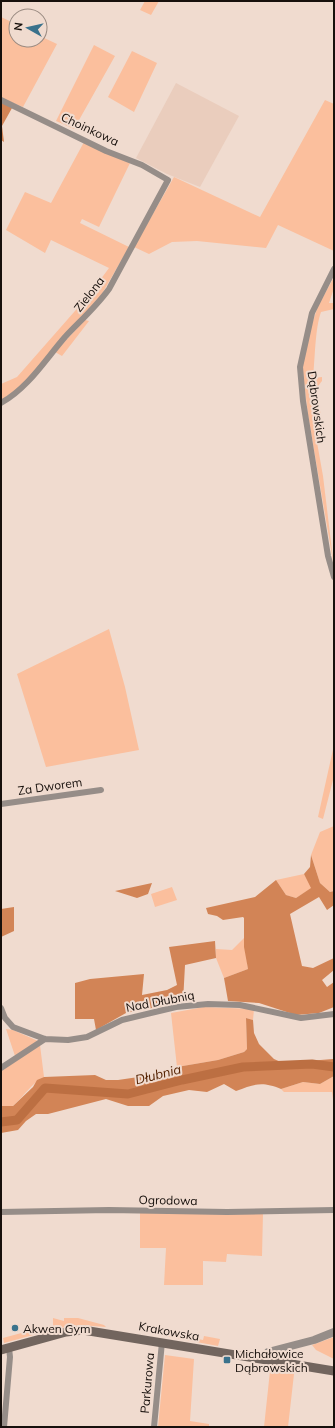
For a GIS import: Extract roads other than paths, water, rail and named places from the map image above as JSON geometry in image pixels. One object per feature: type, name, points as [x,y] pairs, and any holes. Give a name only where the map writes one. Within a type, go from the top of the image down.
[{"type":"main road","name":"Krakowska","points":[[5,1349],[66,1332],[83,1330],[334,1371]]},
{"type":"street","name":"Choinkowa","points":[[1,100],[106,151],[142,164],[168,180]]},
{"type":"street","name":"Zielona","points":[[1,403],[20,390],[66,336],[101,300],[109,289],[168,180]]},
{"type":"street","name":"Dąbrowskich","points":[[334,269],[312,313],[300,367],[303,401],[328,556],[334,577]]},
{"type":"street","name":"Za Dworem","points":[[1,804],[101,790]]},
{"type":"street","name":"Nad Dłubnią","points":[[1,1008],[5,1018],[13,1027],[45,1039],[68,1040],[86,1037],[122,1020],[176,1007],[208,1004],[240,1005],[301,1018],[334,1014]]},
{"type":"street","points":[[1,1068],[45,1039]]},
{"type":"street","name":"Ogrodowa","points":[[1,1212],[109,1210],[227,1212],[334,1210]]},
{"type":"street","points":[[263,1359],[268,1352],[314,1340],[334,1332]]},
{"type":"street","name":"Parkurowa","points":[[154,1427],[162,1342]]},
{"type":"street","points":[[4,1427],[10,1357],[5,1349]]},
{"type":"waterway","name":"Dłubnia","points":[[1,1122],[17,1120],[45,1088],[128,1094],[182,1080],[243,1067],[312,1064],[334,1067]]},
{"type":"place","name":"Akwen Gym","points":[[15,1328]]},
{"type":"place","name":"Michałowice Dąbrowskich","points":[[227,1360]]}]
